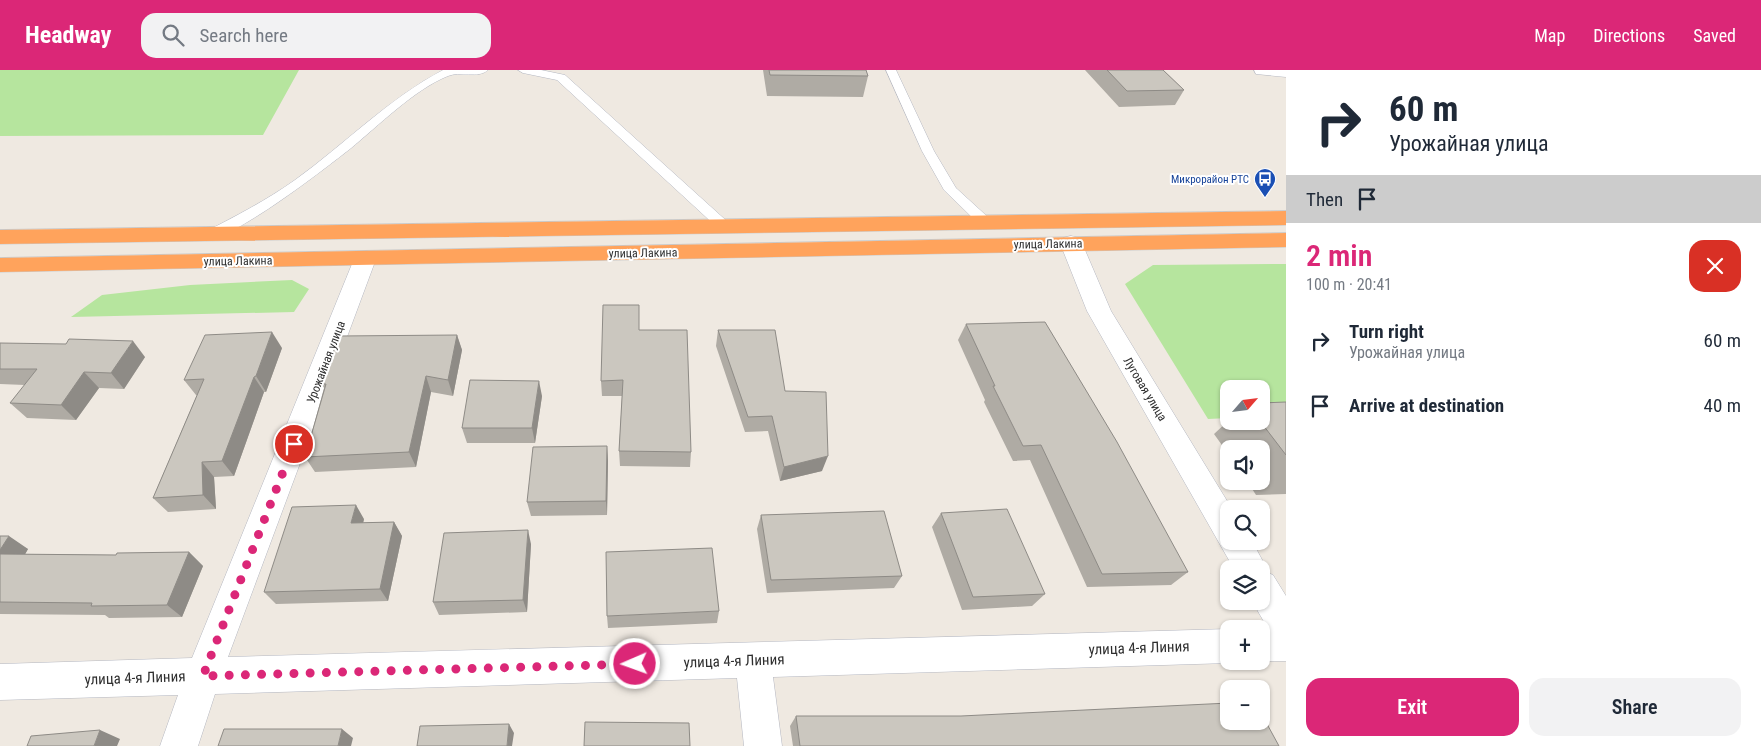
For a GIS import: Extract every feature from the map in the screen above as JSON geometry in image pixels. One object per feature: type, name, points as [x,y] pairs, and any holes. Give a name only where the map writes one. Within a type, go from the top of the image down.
[{"type":"highway","name":"улица Лакина","points":[[0,237],[1286,218]]},
{"type":"highway","name":"улица Лакина","points":[[0,265],[1286,240]]},
{"type":"street","points":[[1262,70],[1286,72]]},
{"type":"street","name":"Луговая улица","points":[[1071,243],[1099,311],[1220,516]]},
{"type":"street","name":"Урожайная улица","points":[[179,746],[203,676],[366,259]]},
{"type":"street","points":[[1270,601],[1286,627]]},
{"type":"street","points":[[1270,645],[1286,644]]},
{"type":"street","name":"улица 4-я Линия","points":[[0,682],[1220,646]]},
{"type":"street","points":[[753,660],[763,746]]},
{"type":"lane","points":[[210,235],[243,218],[299,183],[419,88],[448,72],[483,70]]},
{"type":"lane","points":[[523,70],[561,77],[725,226]]},
{"type":"lane","points":[[891,70],[928,150],[951,190],[986,222]]},
{"type":"green space","points":[[0,70],[299,70],[263,135],[0,136]]},
{"type":"green space","points":[[1286,264],[1286,415],[1270,416],[1270,380],[1220,380],[1220,418],[1208,419],[1125,284],[1153,265]]},
{"type":"green space","points":[[292,280],[309,289],[294,312],[71,317],[102,295],[190,285]]},
{"type":"building","points":[[769,70],[866,70],[868,76],[770,75]]},
{"type":"building","points":[[1107,70],[1163,70],[1184,90],[1127,91]]},
{"type":"building","points":[[603,305],[639,305],[639,330],[687,330],[691,452],[619,451],[623,380],[601,381]]},
{"type":"building","points":[[1045,322],[1117,442],[1188,572],[1102,574],[1041,445],[1023,446],[993,386],[995,386],[966,324]]},
{"type":"building","points":[[718,330],[775,330],[785,391],[826,392],[828,456],[784,467],[772,416],[748,417]]},
{"type":"building","points":[[272,332],[222,461],[202,462],[203,495],[153,498],[204,379],[184,380],[205,335]]},
{"type":"building","points":[[457,335],[448,380],[426,376],[409,452],[305,457],[326,384],[322,384],[339,336]]},
{"type":"building","points":[[69,339],[133,341],[111,373],[84,372],[61,405],[10,403],[37,369],[0,369],[0,343],[66,344]]},
{"type":"building","points":[[470,380],[539,381],[532,428],[462,428]]},
{"type":"building","points":[[1286,402],[1286,455],[1267,430],[1270,430],[1270,403]]},
{"type":"building","points":[[607,446],[606,501],[527,502],[533,447]]},
{"type":"building","points":[[356,505],[351,523],[394,522],[380,589],[264,592],[292,507]]},
{"type":"building","points":[[1007,509],[1045,594],[973,597],[941,513]]},
{"type":"building","points":[[884,511],[902,576],[771,580],[761,515]]},
{"type":"building","points":[[528,530],[523,600],[433,602],[444,533]]},
{"type":"building","points":[[0,536],[9,536],[0,550]]},
{"type":"building","points":[[712,548],[719,611],[607,616],[606,552]]},
{"type":"building","points":[[189,552],[167,605],[91,606],[92,603],[0,602],[0,554],[116,555],[117,553]]},
{"type":"building","points":[[1220,703],[1220,730],[1270,730],[1279,746],[800,746],[796,716],[961,716]]},
{"type":"building","points":[[585,722],[689,723],[690,746],[584,746]]},
{"type":"building","points":[[509,724],[507,746],[417,746],[420,726]]},
{"type":"building","points":[[224,729],[342,729],[338,746],[218,746]]},
{"type":"building","points":[[100,730],[94,746],[27,746],[31,736]]},
{"type":"place","name":"Микрорайон РТС","points":[[1265,198]]},
{"type":"route","points":[[294,444],[203,676],[635,664]]}]
